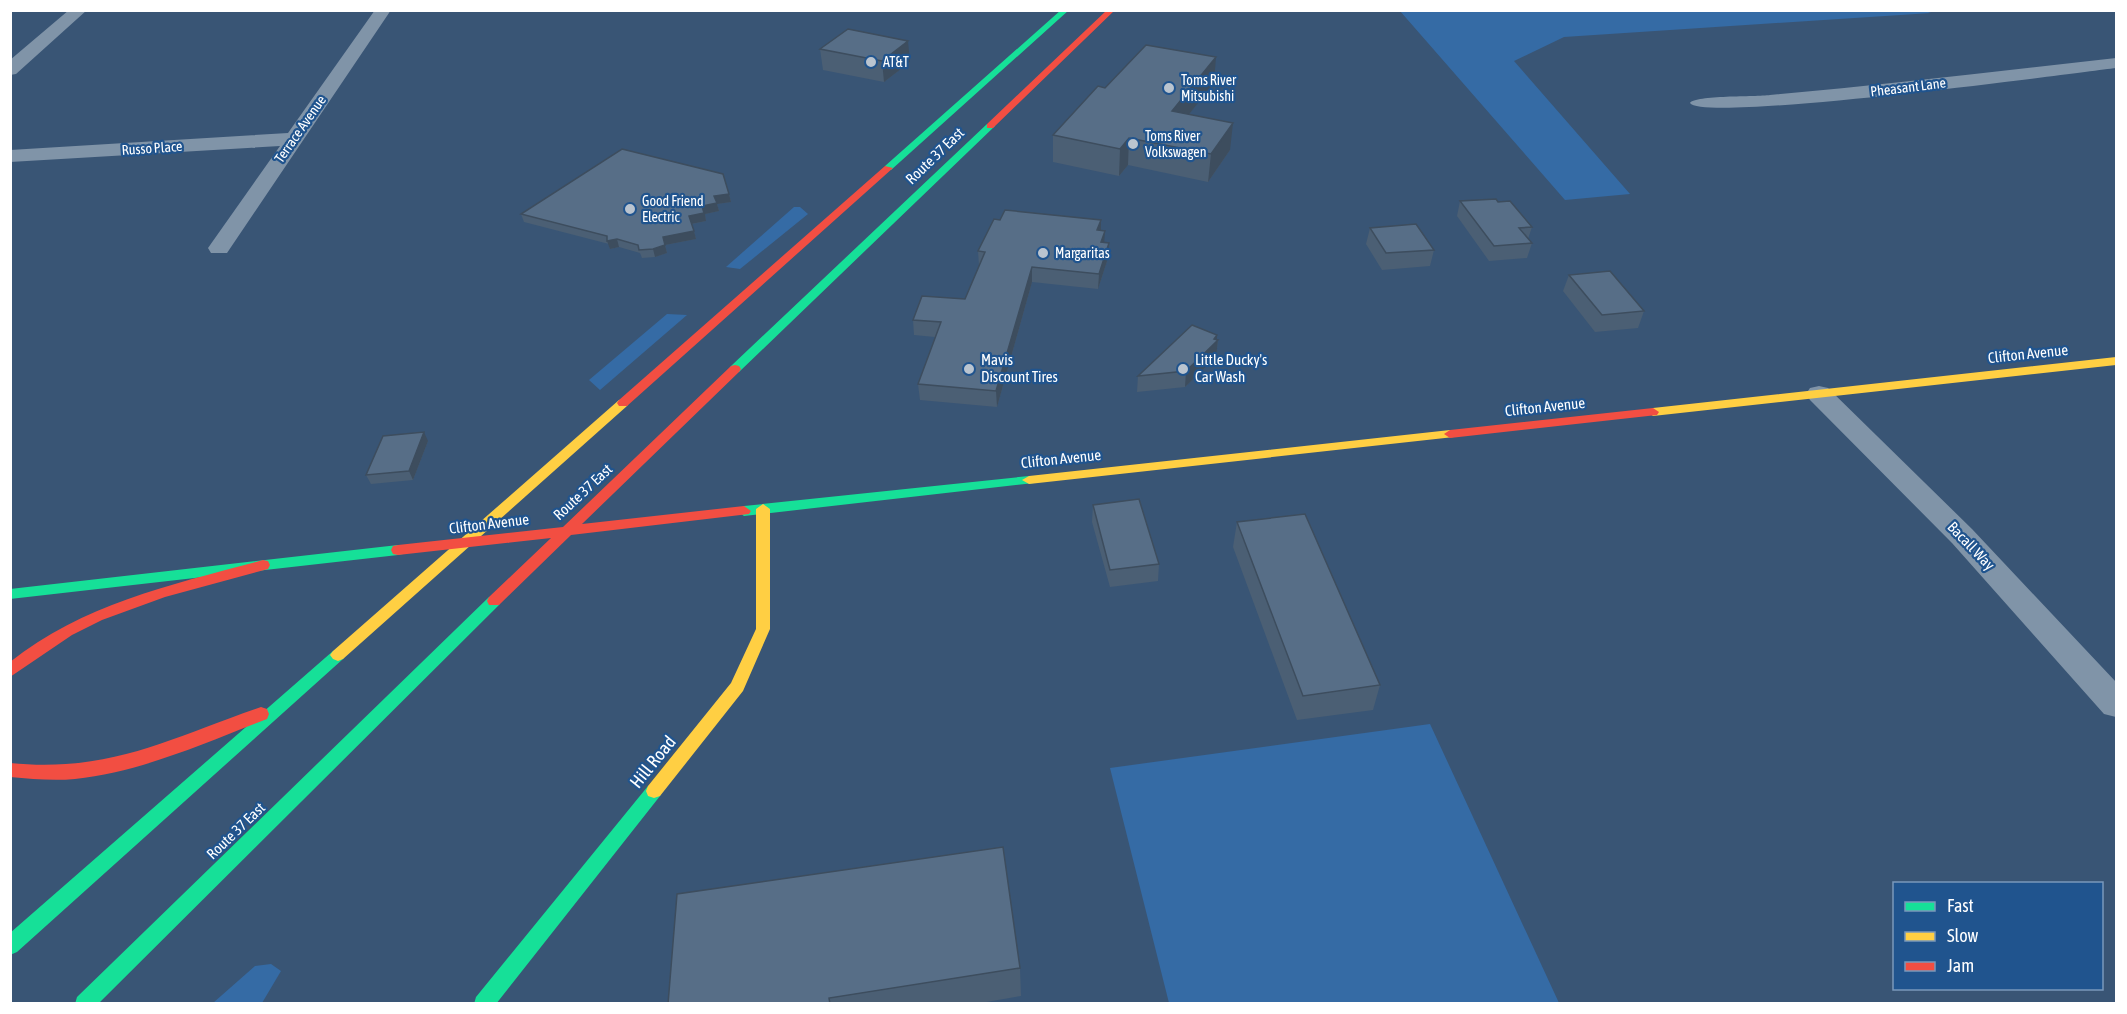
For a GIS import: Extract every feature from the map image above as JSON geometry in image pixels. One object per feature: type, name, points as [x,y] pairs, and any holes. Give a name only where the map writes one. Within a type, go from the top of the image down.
[{"type":"main road","name":"Route 37 East","points":[[10,946],[1066,10]]},
{"type":"main road","name":"Route 37 East","points":[[84,1004],[565,531],[1112,10]]},
{"type":"main road","name":"Clifton Avenue","points":[[10,594],[2116,361]]},
{"type":"main road","name":"Hill Road","points":[[483,1004],[737,687],[763,629],[763,509]]},
{"type":"main road","points":[[10,671],[41,643],[106,611],[263,565]]},
{"type":"main road","points":[[10,770],[28,776],[86,772],[120,764],[277,709]]},
{"type":"street","points":[[10,70],[79,10]]},
{"type":"street","name":"Terrace Avenue","points":[[219,248],[383,10]]},
{"type":"street","name":"Pheasant Lane","points":[[1699,103],[1737,104],[1797,99],[2116,63]]},
{"type":"street","name":"Russo Place","points":[[10,156],[293,139]]},
{"type":"street","name":"Bacall Way","points":[[1819,394],[1969,544],[2116,704]]},
{"type":"shaded area","points":[[1400,11],[1925,11],[1931,13],[1564,37],[1514,61],[1630,194],[1565,200]]},
{"type":"shaded area","points":[[794,207],[800,207],[808,214],[740,269],[726,267]]},
{"type":"shaded area","points":[[667,314],[687,315],[600,390],[589,380]]},
{"type":"shaded area","points":[[1430,724],[1559,1003],[1169,1003],[1110,768]]},
{"type":"shaded area","points":[[271,964],[281,971],[262,1003],[213,1003],[255,966]]},
{"type":"building","points":[[848,29],[908,41],[882,61],[820,49]]},
{"type":"building","points":[[1146,45],[1216,57],[1172,111],[1233,123],[1211,154],[1129,138],[1120,149],[1053,135],[1098,86],[1105,88]]},
{"type":"building","name":"Good Friend Electric","points":[[622,149],[723,174],[729,194],[714,196],[717,203],[702,206],[704,213],[689,216],[694,231],[663,237],[665,245],[653,249],[639,250],[638,245],[617,239],[607,241],[607,236],[521,214]]},
{"type":"building","points":[[1496,199],[1498,202],[1510,201],[1532,227],[1519,228],[1532,243],[1494,246],[1460,201]]},
{"type":"building","points":[[1005,210],[1101,220],[1097,230],[1105,231],[1101,242],[1109,243],[1099,274],[1032,267],[996,391],[918,384],[941,322],[913,320],[922,296],[965,299],[985,252],[978,251],[994,219],[1000,220]]},
{"type":"building","points":[[1416,224],[1434,250],[1386,253],[1370,228]]},
{"type":"building","points":[[1610,271],[1644,311],[1602,315],[1569,275]]},
{"type":"building","points":[[1192,325],[1217,335],[1214,339],[1218,340],[1186,371],[1138,376]]},
{"type":"building","points":[[424,432],[409,471],[366,475],[383,436]]},
{"type":"building","points":[[1139,499],[1159,564],[1110,570],[1093,505]]},
{"type":"building","points":[[1305,514],[1380,685],[1303,696],[1237,522]]},
{"type":"building","points":[[1003,847],[1020,968],[829,998],[830,1004],[668,1004],[677,894]]},
{"type":"traffic: fast","points":[[888,168],[1066,10]]},
{"type":"traffic: fast","points":[[735,369],[990,126]]},
{"type":"traffic: fast","points":[[744,511],[1029,480]]},
{"type":"traffic: fast","points":[[10,594],[398,550]]},
{"type":"traffic: fast","points":[[84,1004],[494,601]]},
{"type":"traffic: fast","points":[[10,946],[338,655]]},
{"type":"traffic: fast","points":[[483,1004],[654,791]]},
{"type":"traffic: slow","points":[[1653,412],[2116,361]]},
{"type":"traffic: slow","points":[[338,655],[623,403]]},
{"type":"traffic: slow","points":[[1029,480],[1450,434]]},
{"type":"traffic: slow","points":[[654,791],[737,687],[763,629],[763,509]]},
{"type":"traffic: jam","points":[[990,126],[1112,10]]},
{"type":"traffic: jam","points":[[623,403],[888,168]]},
{"type":"traffic: jam","points":[[494,601],[735,369]]},
{"type":"traffic: jam","points":[[1450,434],[1653,412]]},
{"type":"traffic: jam","points":[[398,550],[744,511]]},
{"type":"traffic: jam","points":[[10,671],[37,649],[97,616],[129,603],[263,565]]},
{"type":"traffic: jam","points":[[10,770],[42,773],[75,772],[107,767],[169,749],[261,714]]},
{"type":"place","name":"AT&T","points":[[871,62]]},
{"type":"place","name":"Toms River Mitsubishi","points":[[1169,88]]},
{"type":"place","name":"Toms River Volkswagen","points":[[1133,144]]},
{"type":"place","name":"Good Friend Electric","points":[[630,209]]},
{"type":"place","name":"Margaritas","points":[[1043,253]]},
{"type":"place","name":"Mavis Discount Tires","points":[[969,369]]},
{"type":"place","name":"Little Ducky's Car Wash","points":[[1183,369]]}]
